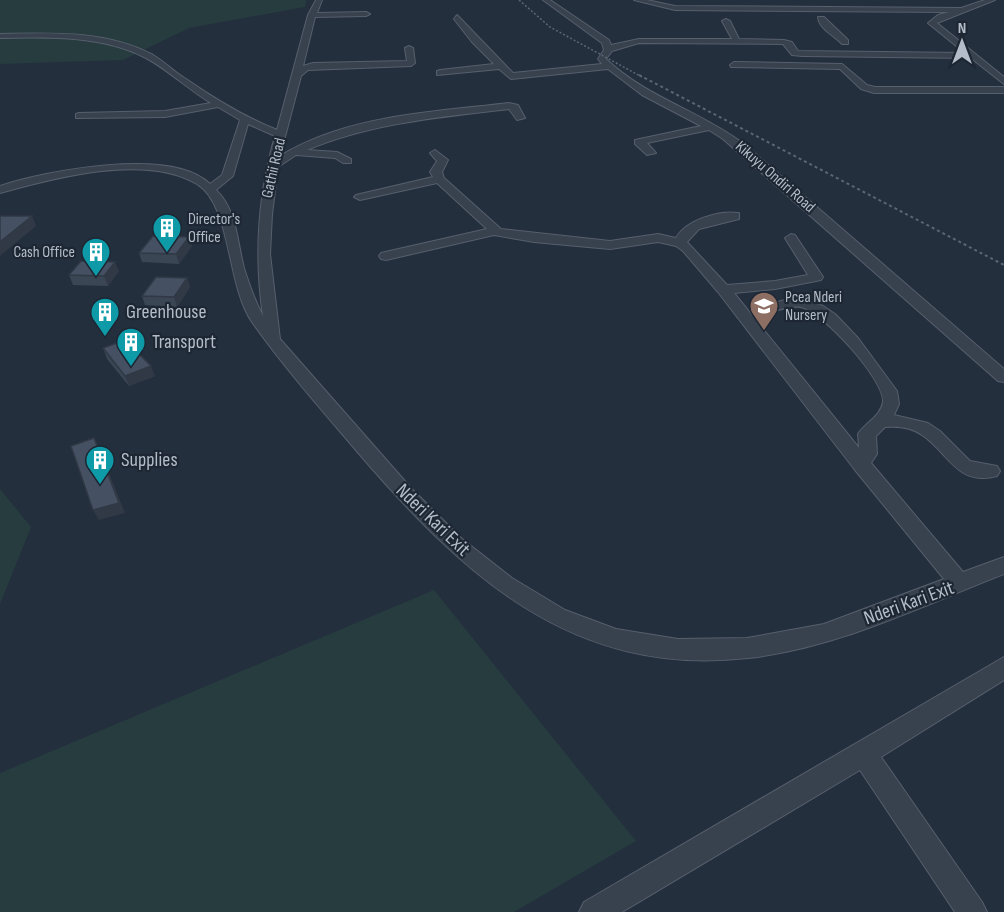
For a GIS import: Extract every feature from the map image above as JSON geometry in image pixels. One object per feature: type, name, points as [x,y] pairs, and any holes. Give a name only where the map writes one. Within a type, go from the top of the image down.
[{"type":"street","name":"Gathii Road","points":[[274,340],[263,269],[263,226],[272,166],[318,0]]},
{"type":"street","points":[[546,0],[606,42],[609,49]]},
{"type":"street","points":[[637,0],[675,8],[965,10]]},
{"type":"street","points":[[800,0],[800,9]]},
{"type":"street","points":[[973,0],[988,1]]},
{"type":"street","points":[[924,20],[933,21],[988,1]]},
{"type":"street","points":[[312,15],[366,14]]},
{"type":"street","points":[[457,16],[500,66],[514,77],[597,66],[611,67]]},
{"type":"street","points":[[810,19],[831,19]]},
{"type":"street","points":[[821,19],[824,25],[836,32],[845,42]]},
{"type":"street","points":[[726,21],[737,42]]},
{"type":"street","points":[[933,21],[936,27],[1004,81]]},
{"type":"street","points":[[0,36],[75,36],[126,47],[156,61],[190,86],[245,119],[281,135]]},
{"type":"street","points":[[611,67],[602,59],[609,49],[631,41],[786,42],[795,52],[802,54],[973,56]]},
{"type":"street","points":[[296,76],[305,68],[313,66],[412,63],[408,48]]},
{"type":"street","points":[[734,65],[842,67],[864,87],[874,90],[1004,90]]},
{"type":"street","points":[[440,73],[500,66]]},
{"type":"street","name":"Kikuyu Ondiri Road","points":[[611,67],[650,96],[709,127],[749,153],[775,179],[1004,377]]},
{"type":"street","points":[[79,116],[165,114],[221,104]]},
{"type":"street","points":[[272,166],[291,152],[389,122],[509,106],[515,107],[520,118]]},
{"type":"street","points":[[0,190],[48,174],[110,167],[174,172],[210,189],[227,176],[245,119]]},
{"type":"street","points":[[651,153],[639,142],[709,127]]},
{"type":"street","points":[[291,152],[337,155],[346,161]]},
{"type":"street","points":[[435,153],[443,160],[436,172],[439,179],[495,231]]},
{"type":"street","points":[[360,197],[439,179]]},
{"type":"street","name":"Nderi Kari Exit","points":[[210,189],[223,207],[237,266],[250,304],[256,317],[274,340],[383,471],[466,553],[494,578],[556,618],[593,633],[648,647],[714,650],[787,643],[825,634],[960,584],[1004,565]]},
{"type":"street","points":[[680,243],[682,236],[694,227],[735,216]]},
{"type":"street","points":[[386,256],[495,231],[534,238],[610,245],[658,238],[680,243],[688,248],[724,290],[861,465],[960,584]]},
{"type":"street","points":[[724,290],[776,285],[816,277],[791,238]]},
{"type":"street","points":[[765,310],[782,304],[807,304],[825,314],[847,335],[892,396],[889,411],[867,434],[868,454],[861,465]]},
{"type":"street","points":[[881,421],[905,421],[920,426],[935,436],[961,464],[973,470],[991,471]]},
{"type":"street","points":[[594,912],[864,754],[1004,667]]},
{"type":"street","points":[[864,754],[972,912]]},
{"type":"green space","points":[[0,0],[306,0],[305,7],[189,28],[123,60],[0,64]]},
{"type":"green space","points":[[0,489],[31,527],[0,604]]},
{"type":"green space","points":[[434,590],[636,841],[514,912],[0,912],[0,773]]},
{"type":"building","points":[[0,216],[32,216],[0,242]]},
{"type":"building","points":[[153,236],[189,237],[176,254],[139,253]]},
{"type":"building","points":[[81,261],[115,262],[104,276],[69,275]]},
{"type":"building","points":[[156,277],[187,278],[174,297],[142,296]]},
{"type":"building","points":[[125,340],[151,366],[125,376],[103,348]]},
{"type":"building","name":"Supplies","points":[[94,438],[119,503],[93,510],[71,446]]},
{"type":"railway","points":[[519,0],[550,27],[642,77]]},
{"type":"railway","points":[[639,75],[1004,265]]},
{"type":"place","name":"Director's Office","points":[[167,254]]},
{"type":"place","name":"Cash Office","points":[[96,278]]},
{"type":"place","name":"Pcea Nderi Nursery","points":[[764,332]]},
{"type":"place","name":"Greenhouse","points":[[105,338]]},
{"type":"place","name":"Transport","points":[[131,368]]},
{"type":"place","name":"Supplies","points":[[100,486]]}]
